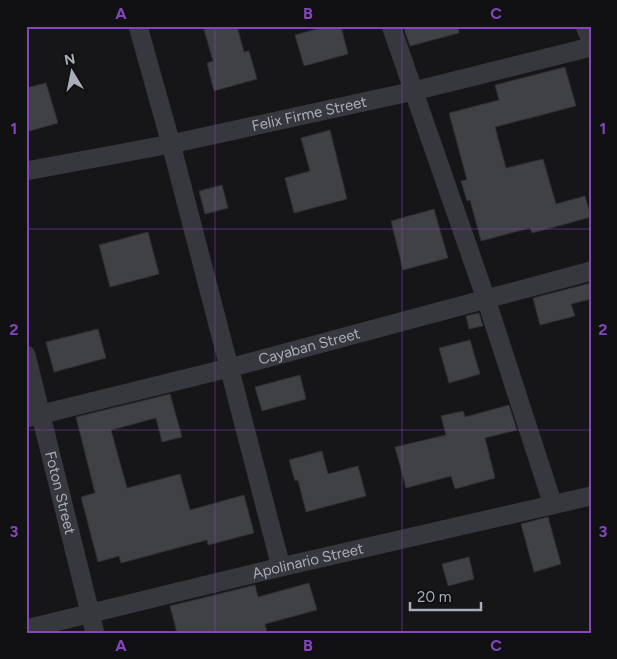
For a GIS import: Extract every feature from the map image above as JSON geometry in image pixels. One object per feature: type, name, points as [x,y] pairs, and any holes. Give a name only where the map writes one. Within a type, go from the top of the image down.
[{"type":"street","points":[[138,26],[171,144],[281,567]]},
{"type":"street","points":[[391,26],[486,299],[553,505]]},
{"type":"street","points":[[585,26],[591,41]]},
{"type":"street","name":"Felix Firme Street","points":[[26,171],[171,144],[414,91],[591,47]]},
{"type":"street","name":"Cayaban Street","points":[[34,416],[229,368],[591,271]]},
{"type":"street","name":"Foton Street","points":[[26,355],[34,416],[95,633]]},
{"type":"street","name":"Apolinario Street","points":[[26,629],[281,567],[591,496]]},
{"type":"building","points":[[203,26],[237,26],[244,52],[249,51],[257,79],[214,91],[207,63],[213,61]]},
{"type":"building","points":[[328,26],[341,26],[348,54],[304,66],[295,35]]},
{"type":"building","points":[[403,26],[458,26],[459,33],[410,46]]},
{"type":"building","points":[[565,67],[576,106],[495,127],[506,168],[543,159],[556,204],[585,196],[591,217],[532,233],[530,228],[481,241],[470,200],[467,201],[461,181],[467,180],[449,113],[499,100],[495,85]]},
{"type":"building","points":[[46,83],[58,123],[26,132],[26,88]]},
{"type":"building","points":[[330,130],[347,199],[294,213],[285,178],[310,171],[301,138]]},
{"type":"building","points":[[222,185],[228,208],[205,214],[199,191]]},
{"type":"building","points":[[434,209],[448,258],[403,270],[391,221]]},
{"type":"building","points":[[148,232],[159,274],[110,287],[99,245]]},
{"type":"building","points":[[591,283],[591,299],[571,304],[575,316],[540,325],[533,298]]},
{"type":"building","points":[[479,313],[483,326],[469,329],[466,316]]},
{"type":"building","points":[[98,329],[106,358],[54,372],[46,342]]},
{"type":"building","points":[[470,340],[480,374],[449,383],[439,348]]},
{"type":"building","points":[[300,375],[306,399],[262,411],[255,387]]},
{"type":"building","points":[[170,394],[182,437],[162,442],[156,418],[111,430],[127,488],[180,474],[190,510],[244,495],[254,533],[208,545],[207,540],[121,563],[119,556],[98,562],[81,497],[95,493],[76,417]]},
{"type":"building","points":[[509,405],[517,430],[485,438],[495,478],[455,489],[451,476],[406,488],[395,447],[446,435],[441,416],[463,411],[465,417]]},
{"type":"building","points":[[322,451],[328,474],[358,466],[366,496],[306,512],[298,480],[295,481],[289,460]]},
{"type":"building","points":[[548,517],[561,564],[534,572],[521,524]]},
{"type":"building","points":[[469,557],[474,579],[448,586],[442,564]]},
{"type":"building","points":[[309,583],[317,610],[265,624],[267,633],[177,633],[170,606],[255,585],[258,597]]}]
